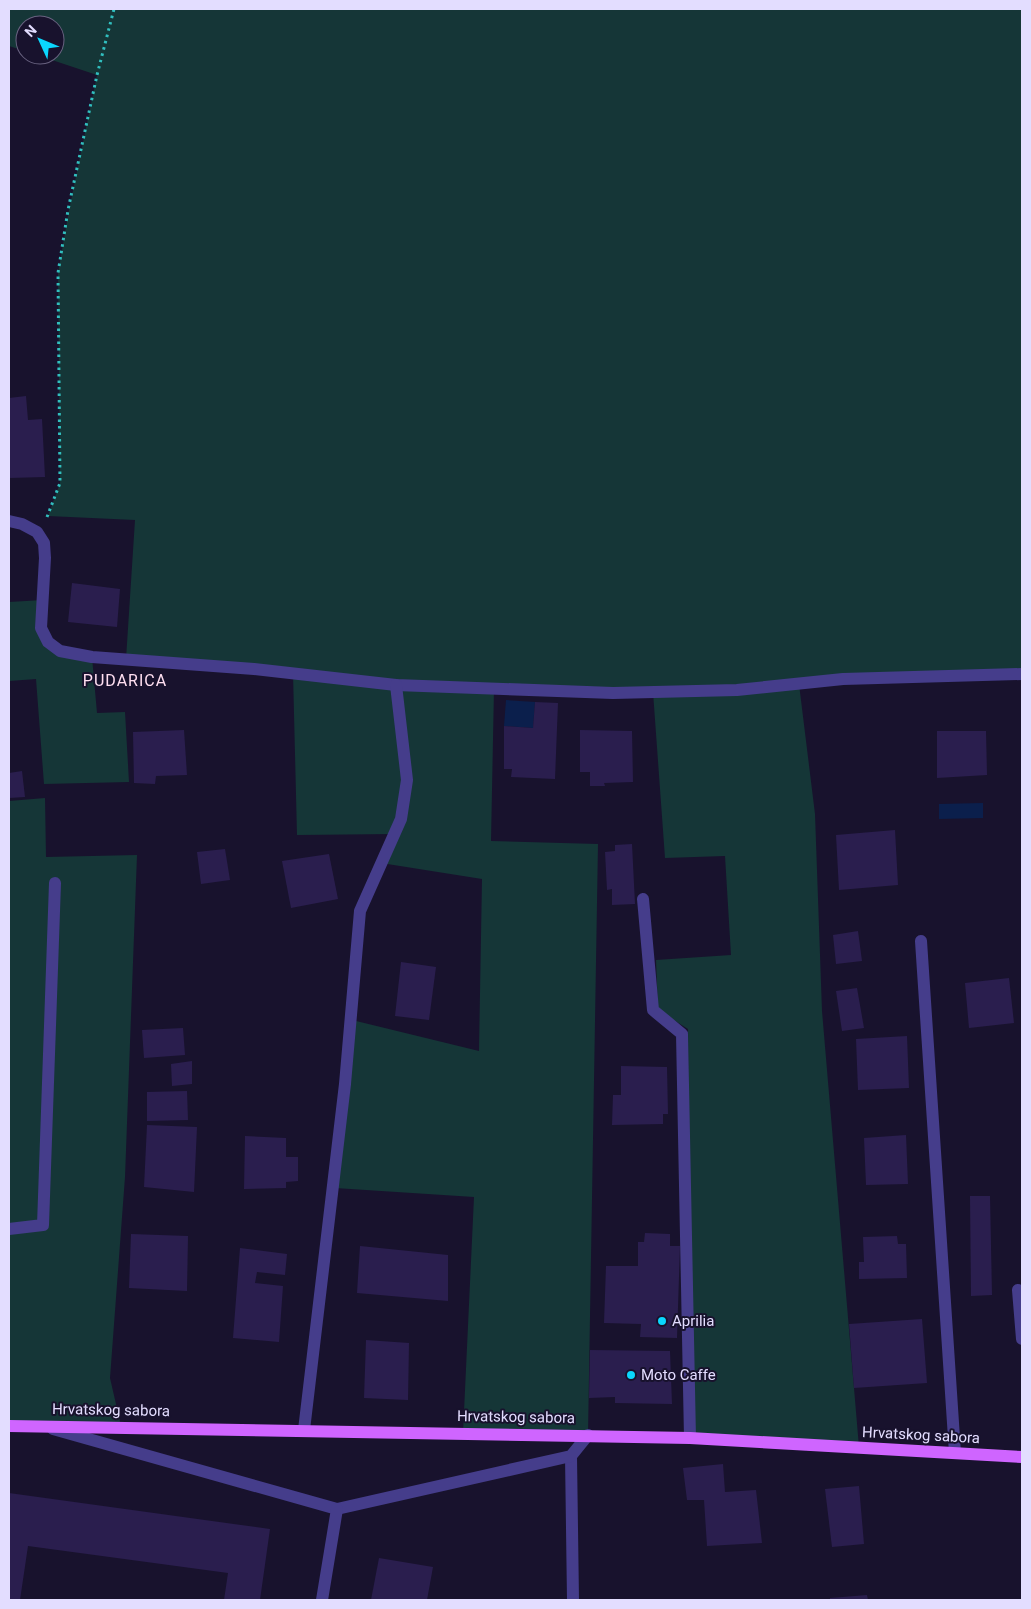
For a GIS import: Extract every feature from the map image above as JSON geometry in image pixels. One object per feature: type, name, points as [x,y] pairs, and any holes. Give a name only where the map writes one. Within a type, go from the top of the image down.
[{"type":"main road","name":"Hrvatskog sabora","points":[[9,1426],[39,1425],[690,1438],[1022,1457]]},
{"type":"street","points":[[9,521],[22,524],[36,532],[44,543],[45,558],[41,628],[48,642],[60,651],[92,657],[254,669],[396,685],[613,693],[736,690],[843,679],[1022,674]]},
{"type":"street","points":[[304,1430],[345,1084],[360,911],[401,819],[407,780],[396,685]]},
{"type":"street","points":[[9,1229],[43,1225],[55,883]]},
{"type":"street","points":[[643,899],[653,1010],[682,1034],[690,1438]]},
{"type":"street","points":[[921,942],[955,1453]]},
{"type":"street","points":[[1018,1290],[1022,1339]]},
{"type":"street","points":[[39,1425],[337,1509],[571,1456],[588,1435]]},
{"type":"street","points":[[571,1456],[573,1600]]},
{"type":"street","points":[[322,1600],[337,1509]]},
{"type":"path","points":[[36,532],[48,516],[60,483],[58,273],[68,210],[97,75],[114,9]]},
{"type":"green space","points":[[9,9],[1022,9],[1022,675],[799,684],[815,814],[822,1011],[859,1447],[690,1438],[688,1029],[658,1010],[656,960],[731,955],[725,856],[665,858],[653,692],[494,689],[491,841],[598,844],[588,1435],[463,1433],[474,1197],[335,1188],[352,1020],[479,1051],[482,879],[381,863],[394,834],[297,835],[293,673],[126,659],[135,520],[48,516],[60,483],[58,273],[97,75],[65,64],[65,15],[15,15],[15,48],[9,46]]},
{"type":"green space","points":[[43,600],[48,642],[92,657],[97,713],[125,712],[129,782],[44,784],[36,679],[9,681],[9,602]]},
{"type":"green space","points":[[45,798],[46,857],[137,855],[125,1177],[110,1378],[121,1426],[9,1426],[9,801]]},
{"type":"water","points":[[506,700],[535,702],[533,728],[504,726]]},
{"type":"water","points":[[983,803],[983,818],[939,819],[939,804]]},
{"type":"building","points":[[26,396],[28,420],[42,419],[45,477],[9,478],[9,398]]},
{"type":"building","points":[[72,583],[120,589],[117,627],[68,622]]},
{"type":"building","points":[[535,702],[558,703],[555,779],[511,777],[512,769],[504,769],[504,726],[533,728]]},
{"type":"building","points":[[184,730],[187,775],[156,776],[155,784],[134,783],[133,732]]},
{"type":"building","points":[[580,730],[632,731],[633,782],[604,783],[605,786],[590,786],[590,772],[580,772]]},
{"type":"building","points":[[937,731],[986,731],[987,775],[937,778]]},
{"type":"building","points":[[22,771],[25,797],[9,798],[9,773]]},
{"type":"building","points":[[895,830],[898,885],[839,890],[836,835]]},
{"type":"building","points":[[632,844],[635,904],[612,905],[612,889],[607,890],[605,852],[615,851],[615,845]]},
{"type":"building","points":[[225,849],[230,880],[201,884],[197,852]]},
{"type":"building","points":[[329,854],[338,899],[291,908],[282,861]]},
{"type":"building","points":[[858,931],[862,961],[836,964],[833,935]]},
{"type":"building","points":[[401,962],[436,967],[429,1020],[395,1016]]},
{"type":"building","points":[[1009,978],[1014,1023],[969,1028],[965,983]]},
{"type":"building","points":[[857,988],[864,1028],[842,1031],[836,991]]},
{"type":"building","points":[[183,1028],[185,1055],[144,1058],[142,1030]]},
{"type":"building","points":[[907,1036],[909,1088],[858,1090],[856,1039]]},
{"type":"building","points":[[192,1061],[192,1084],[172,1086],[171,1064]]},
{"type":"building","points":[[621,1066],[667,1067],[668,1114],[663,1114],[663,1124],[612,1125],[613,1095],[621,1095]]},
{"type":"building","points":[[187,1091],[188,1120],[147,1121],[147,1092]]},
{"type":"building","points":[[147,1125],[197,1127],[194,1192],[144,1187]]},
{"type":"building","points":[[906,1135],[908,1184],[866,1185],[864,1138]]},
{"type":"building","points":[[245,1136],[286,1138],[286,1157],[298,1157],[298,1181],[286,1182],[286,1188],[244,1189]]},
{"type":"building","points":[[970,1196],[990,1196],[992,1295],[971,1296]]},
{"type":"building","points":[[645,1233],[670,1234],[670,1246],[680,1246],[677,1338],[640,1337],[641,1324],[604,1323],[606,1266],[638,1266],[638,1242],[644,1242]]},
{"type":"building","points":[[131,1234],[188,1236],[187,1291],[129,1288]]},
{"type":"building","points":[[897,1236],[898,1244],[906,1244],[907,1278],[859,1279],[859,1262],[864,1262],[863,1237]]},
{"type":"building","points":[[360,1246],[448,1255],[448,1301],[357,1293]]},
{"type":"building","points":[[240,1248],[287,1254],[285,1275],[257,1272],[255,1283],[283,1286],[279,1342],[233,1338]]},
{"type":"building","points":[[922,1319],[927,1383],[854,1388],[849,1324]]},
{"type":"building","points":[[366,1340],[409,1343],[408,1400],[364,1398]]},
{"type":"building","points":[[590,1350],[670,1351],[672,1404],[615,1403],[615,1397],[589,1398]]},
{"type":"building","points":[[723,1464],[725,1492],[756,1490],[762,1543],[707,1546],[704,1500],[687,1500],[683,1468]]},
{"type":"building","points":[[859,1486],[864,1544],[832,1547],[825,1489]]},
{"type":"building","points":[[9,1493],[270,1529],[260,1600],[224,1600],[228,1573],[28,1546],[20,1600],[9,1600]]},
{"type":"building","points":[[379,1558],[433,1567],[427,1600],[371,1600]]},
{"type":"building","points":[[867,1595],[868,1600],[830,1600],[830,1598]]},
{"type":"place","name":"Aprilia","points":[[662,1321]]},
{"type":"place","name":"Moto Caffe","points":[[631,1375]]},
{"type":"district","name":"PUDARICA","points":[[125,680]]}]
